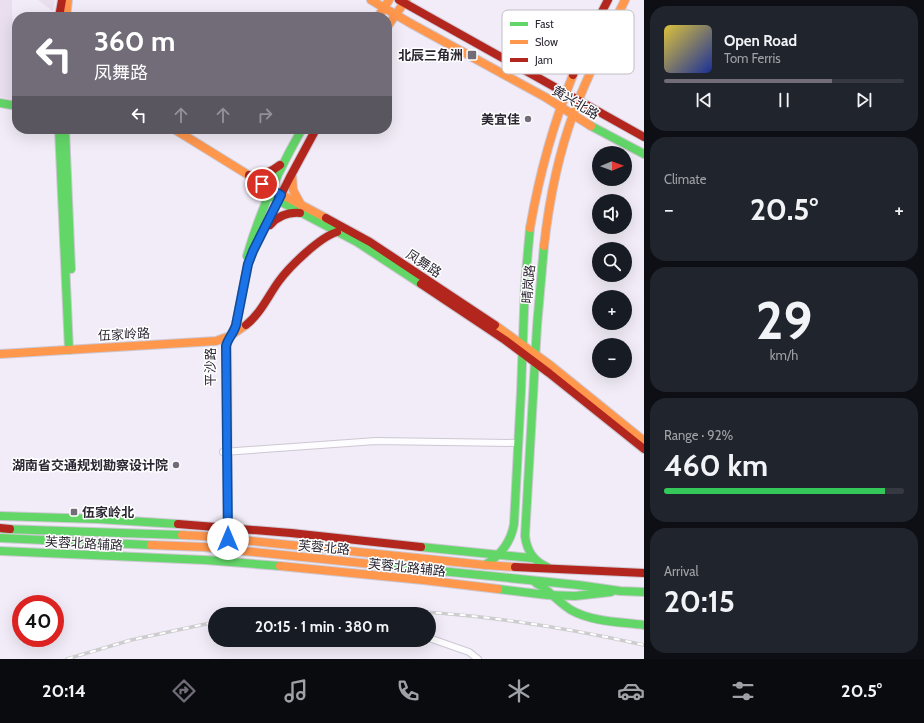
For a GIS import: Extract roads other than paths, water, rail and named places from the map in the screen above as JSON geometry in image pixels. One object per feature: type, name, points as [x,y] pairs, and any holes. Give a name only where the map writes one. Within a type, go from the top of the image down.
[{"type":"main road","points":[[60,12],[62,0]]},
{"type":"main road","points":[[67,12],[68,0]]},
{"type":"main road","name":"黄兴北路","points":[[371,0],[502,73]]},
{"type":"main road","points":[[381,12],[389,0]]},
{"type":"main road","name":"晴岚路","points":[[603,10],[608,0]]},
{"type":"main road","name":"晴岚路","points":[[620,10],[625,0]]},
{"type":"main road","points":[[392,20],[403,1]]},
{"type":"main road","name":"黄兴北路","points":[[403,1],[502,57]]},
{"type":"main road","name":"黄兴北路","points":[[504,74],[644,154]]},
{"type":"main road","name":"黄兴北路","points":[[532,74],[644,137]]},
{"type":"main road","name":"晴岚路","points":[[485,565],[498,555],[507,543],[513,530],[526,265],[530,230],[545,161],[556,122],[574,74]]},
{"type":"main road","name":"晴岚路","points":[[531,558],[525,543],[525,536],[534,358],[542,257],[559,162],[579,100],[590,74]]},
{"type":"main road","points":[[0,103],[12,105]]},
{"type":"main road","points":[[59,134],[71,350]]},
{"type":"main road","points":[[65,134],[71,350]]},
{"type":"main road","name":"凤舞路","points":[[182,134],[247,175],[269,192],[376,246],[435,285],[644,441]]},
{"type":"main road","name":"平沙路","points":[[226,550],[222,340],[232,327],[250,242],[269,192],[299,134]]},
{"type":"main road","name":"平沙路","points":[[225,452],[226,346],[228,339],[236,325],[248,264],[294,169],[313,134]]},
{"type":"main road","points":[[247,175],[263,175],[277,168],[285,160]]},
{"type":"main road","points":[[262,235],[272,222],[280,216],[304,210],[295,197],[293,191],[292,178],[294,169]]},
{"type":"main road","name":"凤舞路","points":[[304,210],[337,232],[357,242],[522,349]]},
{"type":"main road","name":"伍家岭路","points":[[0,354],[222,340],[231,336],[253,318],[263,307],[284,274],[326,237],[337,232]]},
{"type":"main road","name":"凤舞路","points":[[534,358],[644,449]]},
{"type":"main road","name":"芙蓉北路辅路","points":[[0,516],[141,522],[226,528],[531,558]]},
{"type":"main road","points":[[14,529],[18,516]]},
{"type":"main road","points":[[140,534],[141,522]]},
{"type":"main road","name":"芙蓉北路","points":[[0,528],[226,539],[485,565],[644,573]]},
{"type":"main road","name":"芙蓉北路","points":[[0,540],[9,538],[204,548],[578,585],[620,591],[644,592]]},
{"type":"main road","points":[[366,552],[367,541]]},
{"type":"main road","name":"芙蓉北路辅路","points":[[0,551],[249,563],[423,580],[555,596],[574,596],[620,591]]},
{"type":"main road","points":[[531,558],[536,562],[553,569]]},
{"type":"main road","points":[[533,581],[548,589],[569,609],[582,615],[644,625]]},
{"type":"street","points":[[225,452],[376,441],[518,442]]},
{"type":"street","points":[[436,640],[469,652],[478,659]]},
{"type":"railway","points":[[436,613],[542,625],[644,645]]},
{"type":"railway","points":[[67,659],[131,640],[208,624]]},
{"type":"place","name":"北辰三角洲","points":[[472,55]]},
{"type":"place","name":"美宜佳","points":[[528,119]]},
{"type":"place","name":"湖南省交通规划勘察设计院","points":[[176,465]]},
{"type":"place","name":"伍家岭北","points":[[74,512]]}]
